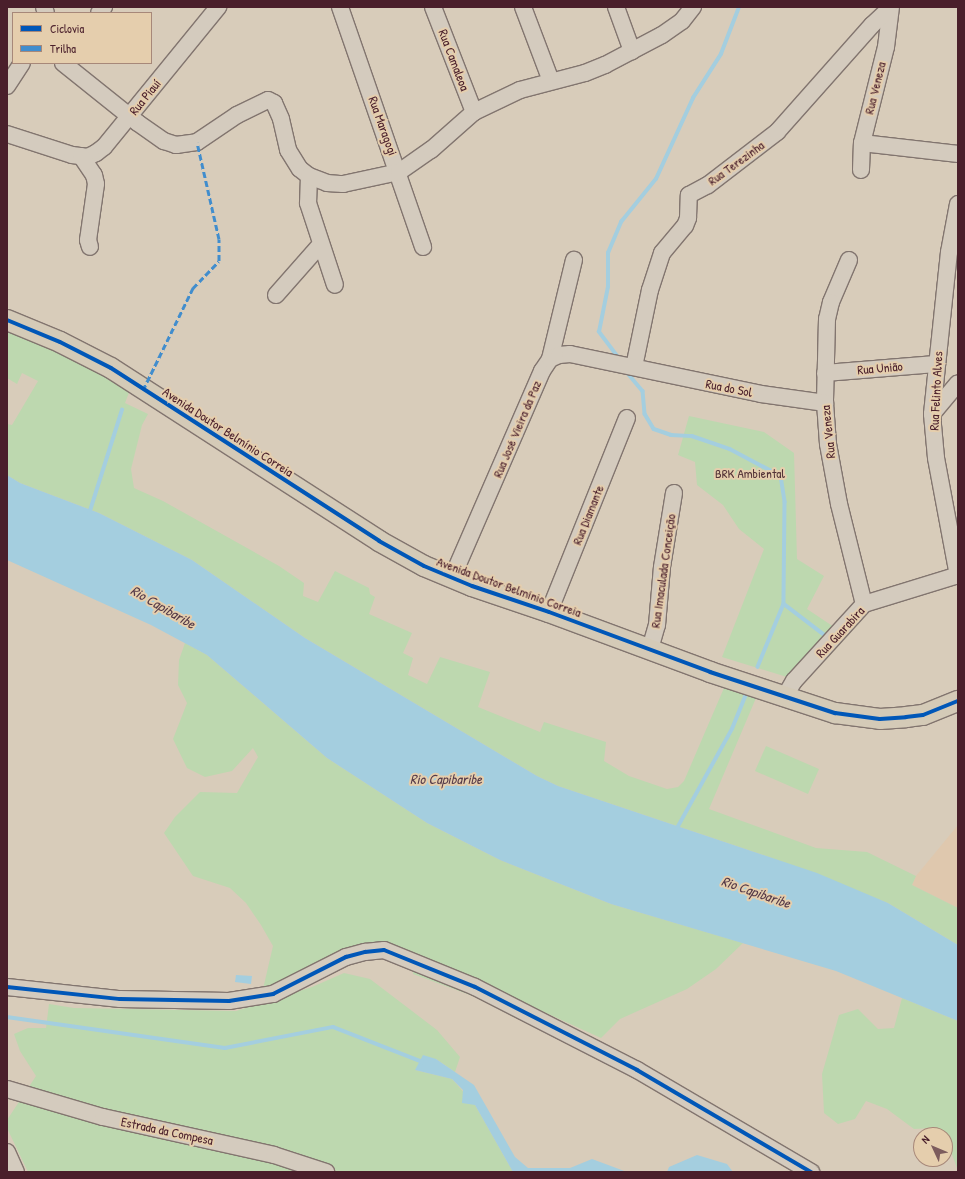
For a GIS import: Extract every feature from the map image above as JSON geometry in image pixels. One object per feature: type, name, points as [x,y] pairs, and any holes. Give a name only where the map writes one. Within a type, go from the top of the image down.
[{"type":"main road","name":"Avenida Doutor Belmínio Correia","points":[[7,320],[60,342],[111,368],[380,541],[424,566],[452,578],[650,648],[784,698],[835,713],[880,719],[923,715],[958,701]]},
{"type":"street","name":"Rua Piauí","points":[[81,156],[88,157],[104,147],[218,7]]},
{"type":"street","name":"Rua Maragogi","points":[[340,7],[399,172],[423,247]]},
{"type":"street","name":"Rua Camaleoa","points":[[433,7],[474,112]]},
{"type":"street","points":[[523,7],[551,81]]},
{"type":"street","points":[[616,7],[632,51]]},
{"type":"street","points":[[64,64],[129,116],[164,141],[176,145],[197,142],[237,115],[268,100],[277,107],[292,158],[309,176],[327,183],[343,184],[399,172],[431,150],[474,112],[520,90],[585,73],[632,51],[662,35],[682,21],[693,7]]},
{"type":"street","name":"Rua Veneza","points":[[861,170],[862,143],[886,47],[890,8]]},
{"type":"street","name":"Rua Terezinha","points":[[634,367],[650,290],[662,253],[686,222],[689,195],[694,190],[708,185],[777,132],[872,25],[890,8]]},
{"type":"street","points":[[7,86],[21,64]]},
{"type":"street","points":[[7,134],[56,150],[81,156],[94,174],[96,184],[88,240],[90,248]]},
{"type":"street","points":[[862,143],[958,154]]},
{"type":"street","points":[[309,176],[308,203],[335,285]]},
{"type":"street","name":"Rua Felinto Alves","points":[[958,204],[949,252],[936,364],[932,414],[936,458],[955,537],[958,575]]},
{"type":"street","points":[[276,295],[321,244]]},
{"type":"street","name":"Rua José Vieira da Paz","points":[[452,578],[542,371],[550,359],[574,260]]},
{"type":"street","name":"Rua Veneza","points":[[849,260],[831,302],[827,319],[825,402],[828,444],[839,504],[864,604]]},
{"type":"street","points":[[550,359],[559,355],[570,354],[634,367]]},
{"type":"street","name":"Rua União","points":[[825,373],[936,364]]},
{"type":"street","name":"Rua do Sol","points":[[634,367],[761,394],[825,402]]},
{"type":"street","points":[[932,414],[958,383]]},
{"type":"street","name":"Rua Diamante","points":[[549,612],[627,418]]},
{"type":"street","name":"Rua Imaculada Conceição","points":[[650,648],[657,625],[662,567],[674,493]]},
{"type":"street","name":"Rua Guarabira","points":[[784,698],[794,681],[864,604],[958,575]]},
{"type":"street","points":[[7,987],[120,999],[229,1001],[273,994],[346,957],[365,952],[384,950],[476,987],[637,1070],[811,1172]]},
{"type":"street","name":"Estrada da Compesa","points":[[7,1089],[103,1117],[266,1153],[326,1172]]},
{"type":"street","points":[[7,1152],[16,1172]]},
{"type":"shaded area","points":[[958,825],[958,908],[912,885],[916,876]]},
{"type":"green space","points":[[7,328],[63,347],[130,390],[125,403],[148,414],[142,425],[131,469],[134,488],[163,501],[279,566],[304,583],[303,596],[318,602],[335,571],[369,588],[370,594],[375,597],[369,614],[412,633],[403,653],[413,658],[408,675],[427,684],[440,657],[490,672],[478,707],[540,732],[544,722],[606,742],[604,761],[629,776],[667,789],[678,787],[684,781],[724,688],[756,698],[709,809],[816,848],[867,852],[916,876],[912,885],[958,908],[958,945],[888,903],[769,857],[558,786],[537,776],[305,638],[192,560],[99,513],[20,483],[7,475],[7,424],[12,425],[38,381],[22,373],[17,384],[7,378]]},
{"type":"green space","name":"BRK Ambiental","points":[[689,416],[764,432],[794,453],[797,559],[824,576],[807,609],[834,627],[790,678],[722,657],[764,549],[739,529],[723,505],[697,485],[695,462],[678,455]]},
{"type":"green space","points":[[185,643],[207,655],[327,758],[427,823],[500,860],[611,904],[743,943],[716,969],[687,989],[620,1019],[601,1038],[522,1002],[489,1002],[413,974],[413,957],[356,948],[263,989],[273,946],[261,925],[246,903],[230,888],[193,876],[164,833],[175,817],[200,792],[237,793],[258,757],[253,748],[232,771],[205,777],[187,768],[173,739],[187,703],[178,685],[179,660]]},
{"type":"green space","points":[[766,746],[819,769],[808,794],[755,771]]},
{"type":"green space","points":[[344,973],[370,979],[437,1030],[460,1057],[455,1072],[436,1059],[415,1070],[452,1079],[475,1105],[513,1172],[28,1172],[7,1128],[7,1120],[36,1076],[20,1051],[14,1034],[28,1028],[46,1028],[49,1004],[74,1008],[236,1011],[312,987]]},
{"type":"green space","points":[[902,998],[958,1021],[958,1171],[953,1157],[953,1127],[913,1127],[913,1128],[887,1109],[866,1101],[855,1119],[838,1124],[824,1113],[822,1074],[839,1015],[858,1009],[878,1029],[894,1028]]},
{"type":"water","name":"Rio Capibaribe","points":[[7,475],[20,483],[99,513],[192,560],[305,638],[537,776],[558,786],[817,873],[888,903],[958,945],[958,1021],[836,971],[611,904],[500,860],[427,823],[327,758],[207,655],[151,625],[7,560]]},
{"type":"water","points":[[236,975],[252,976],[251,984],[235,982]]},
{"type":"water","points":[[423,1055],[436,1059],[474,1085],[515,1157],[528,1168],[570,1168],[592,1159],[627,1172],[513,1172],[475,1105],[462,1103],[463,1090],[452,1079],[415,1070]]},
{"type":"water","points":[[697,1155],[727,1164],[733,1172],[667,1172],[669,1167]]},
{"type":"waterway","points":[[620,360],[599,332],[608,287],[608,253],[621,222],[656,179],[693,98],[721,54],[739,7]]},
{"type":"waterway","points":[[626,371],[643,391],[645,414],[654,429],[671,435],[692,436],[730,449],[781,476],[785,502],[784,604],[758,667]]},
{"type":"waterway","points":[[89,514],[122,410]]},
{"type":"waterway","points":[[784,604],[826,636]]},
{"type":"waterway","points":[[676,830],[732,729],[746,694]]},
{"type":"waterway","points":[[7,1017],[225,1048],[333,1027],[423,1062]]},
{"type":"marked path","points":[[143,390],[193,288],[219,261],[219,239],[197,142]]},
{"type":"cycle path","points":[[7,320],[60,342],[111,368],[379,541],[424,566],[472,586],[549,612],[710,672],[835,713],[880,719],[906,717],[923,715],[958,701]]},
{"type":"cycle path","points":[[7,987],[120,999],[229,1001],[273,994],[346,957],[365,952],[384,950],[475,987],[637,1070],[811,1172]]}]
